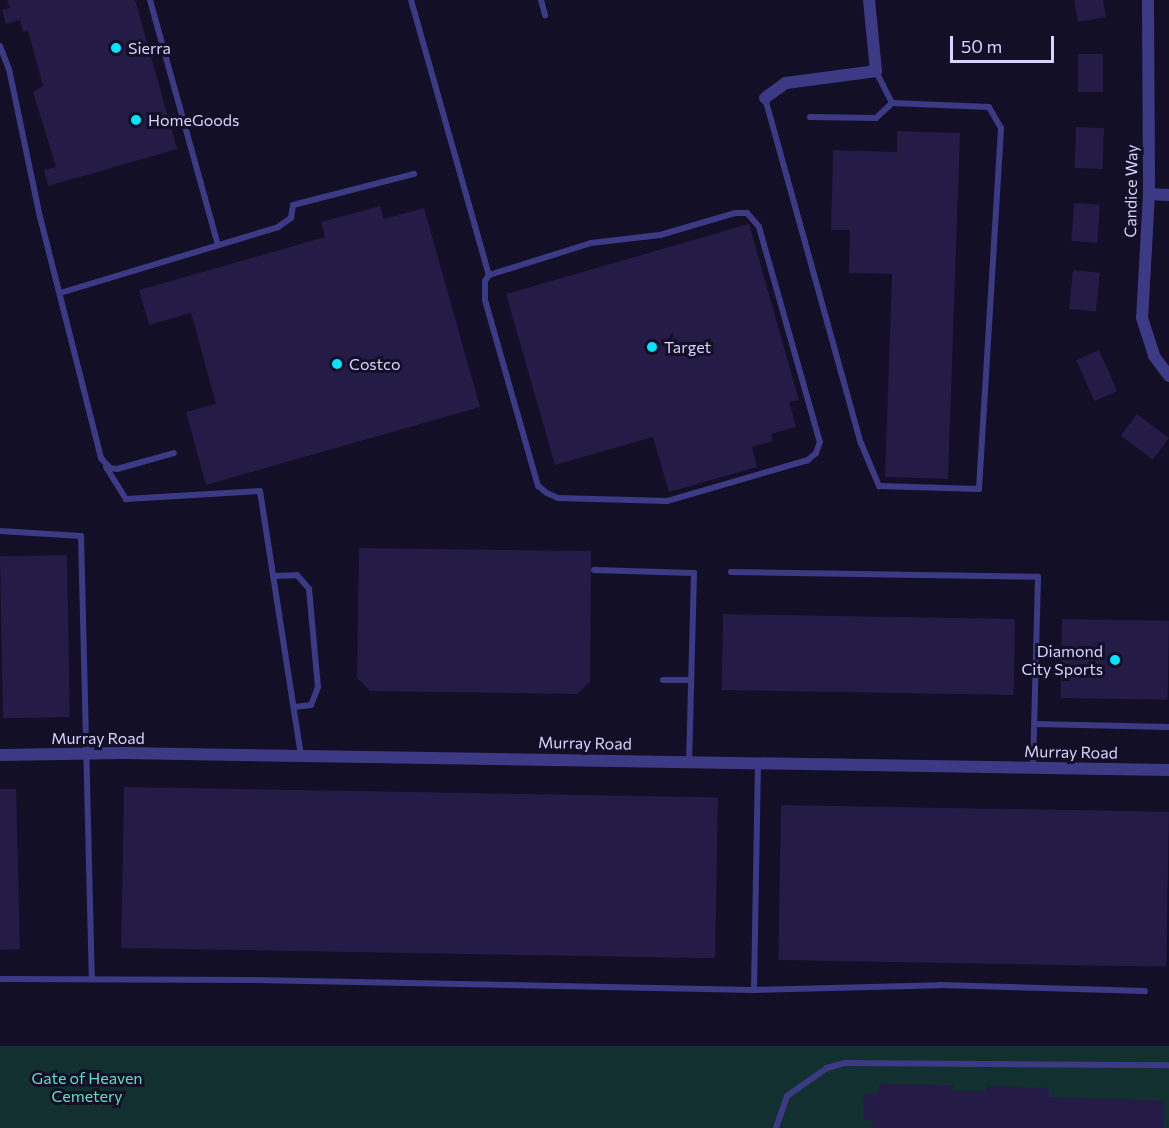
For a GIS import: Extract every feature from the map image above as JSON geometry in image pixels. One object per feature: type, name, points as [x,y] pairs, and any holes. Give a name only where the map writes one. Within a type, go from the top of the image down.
[{"type":"street","points":[[765,98],[786,83],[876,71],[869,0]]},
{"type":"street","name":"Candice Way","points":[[1148,0],[1149,194],[1142,318],[1154,356],[1169,376]]},
{"type":"street","points":[[1149,194],[1169,195]]},
{"type":"street","name":"Murray Road","points":[[0,755],[301,756],[1169,770]]},
{"type":"lane","points":[[150,0],[218,245]]},
{"type":"lane","points":[[411,0],[489,275],[483,288],[485,300],[538,486],[547,494],[558,498],[667,501],[808,460],[816,453],[820,442],[759,227],[747,213],[735,213],[660,235],[591,243],[489,275]]},
{"type":"lane","points":[[541,0],[546,15]]},
{"type":"lane","points":[[0,46],[9,69],[60,293],[104,465],[126,499],[260,491],[301,756]]},
{"type":"lane","points":[[876,71],[892,103]]},
{"type":"lane","points":[[765,98],[861,443],[879,486],[979,489],[1001,128],[990,107],[892,103],[876,118],[810,117]]},
{"type":"lane","points":[[60,293],[286,223],[293,205],[414,174]]},
{"type":"lane","points":[[104,465],[117,470],[174,453]]},
{"type":"lane","points":[[0,531],[81,536],[92,978]]},
{"type":"lane","points":[[594,570],[694,573],[689,762]]},
{"type":"lane","points":[[731,572],[1038,577],[1033,768]]},
{"type":"lane","points":[[273,576],[297,575],[309,589],[318,687],[311,705],[294,707]]},
{"type":"lane","points":[[663,680],[691,680]]},
{"type":"lane","points":[[1035,724],[1169,727]]},
{"type":"lane","points":[[754,990],[758,762]]},
{"type":"lane","points":[[0,979],[92,978],[754,990],[963,985],[1145,990]]},
{"type":"lane","points":[[776,1128],[787,1096],[827,1068],[845,1063],[1169,1065]]},
{"type":"green space","name":"Gate of Heaven Cemetery","points":[[0,1046],[1169,1046],[1169,1128],[0,1128]]},
{"type":"building","points":[[7,0],[135,0],[177,149],[48,186],[44,170],[56,167],[33,92],[43,86],[28,31],[23,32],[20,20],[6,24],[2,10],[10,8]]},
{"type":"building","points":[[1074,0],[1103,0],[1106,17],[1078,22]]},
{"type":"building","points":[[1078,54],[1103,54],[1103,92],[1078,92]]},
{"type":"building","points":[[1076,127],[1104,128],[1103,169],[1075,168]]},
{"type":"building","points":[[897,131],[960,133],[948,479],[885,477],[892,274],[849,273],[850,230],[831,230],[833,150],[897,152]]},
{"type":"building","points":[[1074,203],[1100,205],[1097,243],[1071,241]]},
{"type":"building","name":"Costco","points":[[380,206],[384,219],[424,208],[480,407],[206,485],[186,412],[216,404],[191,313],[149,325],[139,290],[325,237],[321,222]]},
{"type":"building","name":"Target","points":[[749,224],[799,400],[789,402],[796,427],[771,434],[773,441],[752,447],[757,467],[669,492],[653,437],[555,465],[506,294]]},
{"type":"building","points":[[1073,270],[1100,273],[1096,312],[1069,309]]},
{"type":"building","points":[[1099,350],[1117,391],[1094,401],[1076,360]]},
{"type":"building","points":[[1137,414],[1169,438],[1153,460],[1121,436]]},
{"type":"building","points":[[359,548],[591,551],[590,682],[577,694],[370,691],[357,678]]},
{"type":"building","points":[[67,555],[70,717],[3,718],[0,556]]},
{"type":"building","points":[[723,614],[1015,619],[1014,695],[722,690]]},
{"type":"building","name":"Diamond City Sports","points":[[1062,619],[1169,621],[1168,700],[1061,698]]},
{"type":"building","points":[[124,787],[718,797],[715,958],[121,948]]},
{"type":"building","points":[[0,789],[16,789],[20,949],[0,950]]},
{"type":"building","points":[[781,805],[1169,812],[1166,967],[778,960]]},
{"type":"building","points":[[879,1084],[953,1085],[952,1091],[986,1091],[986,1086],[1049,1088],[1049,1097],[1164,1101],[1163,1128],[873,1128],[873,1121],[863,1120],[864,1094],[878,1094]]},
{"type":"place","name":"Sierra","points":[[116,48]]},
{"type":"place","name":"HomeGoods","points":[[136,120]]},
{"type":"place","name":"Target","points":[[652,347]]},
{"type":"place","name":"Costco","points":[[337,364]]},
{"type":"place","name":"Diamond City Sports","points":[[1115,660]]}]
